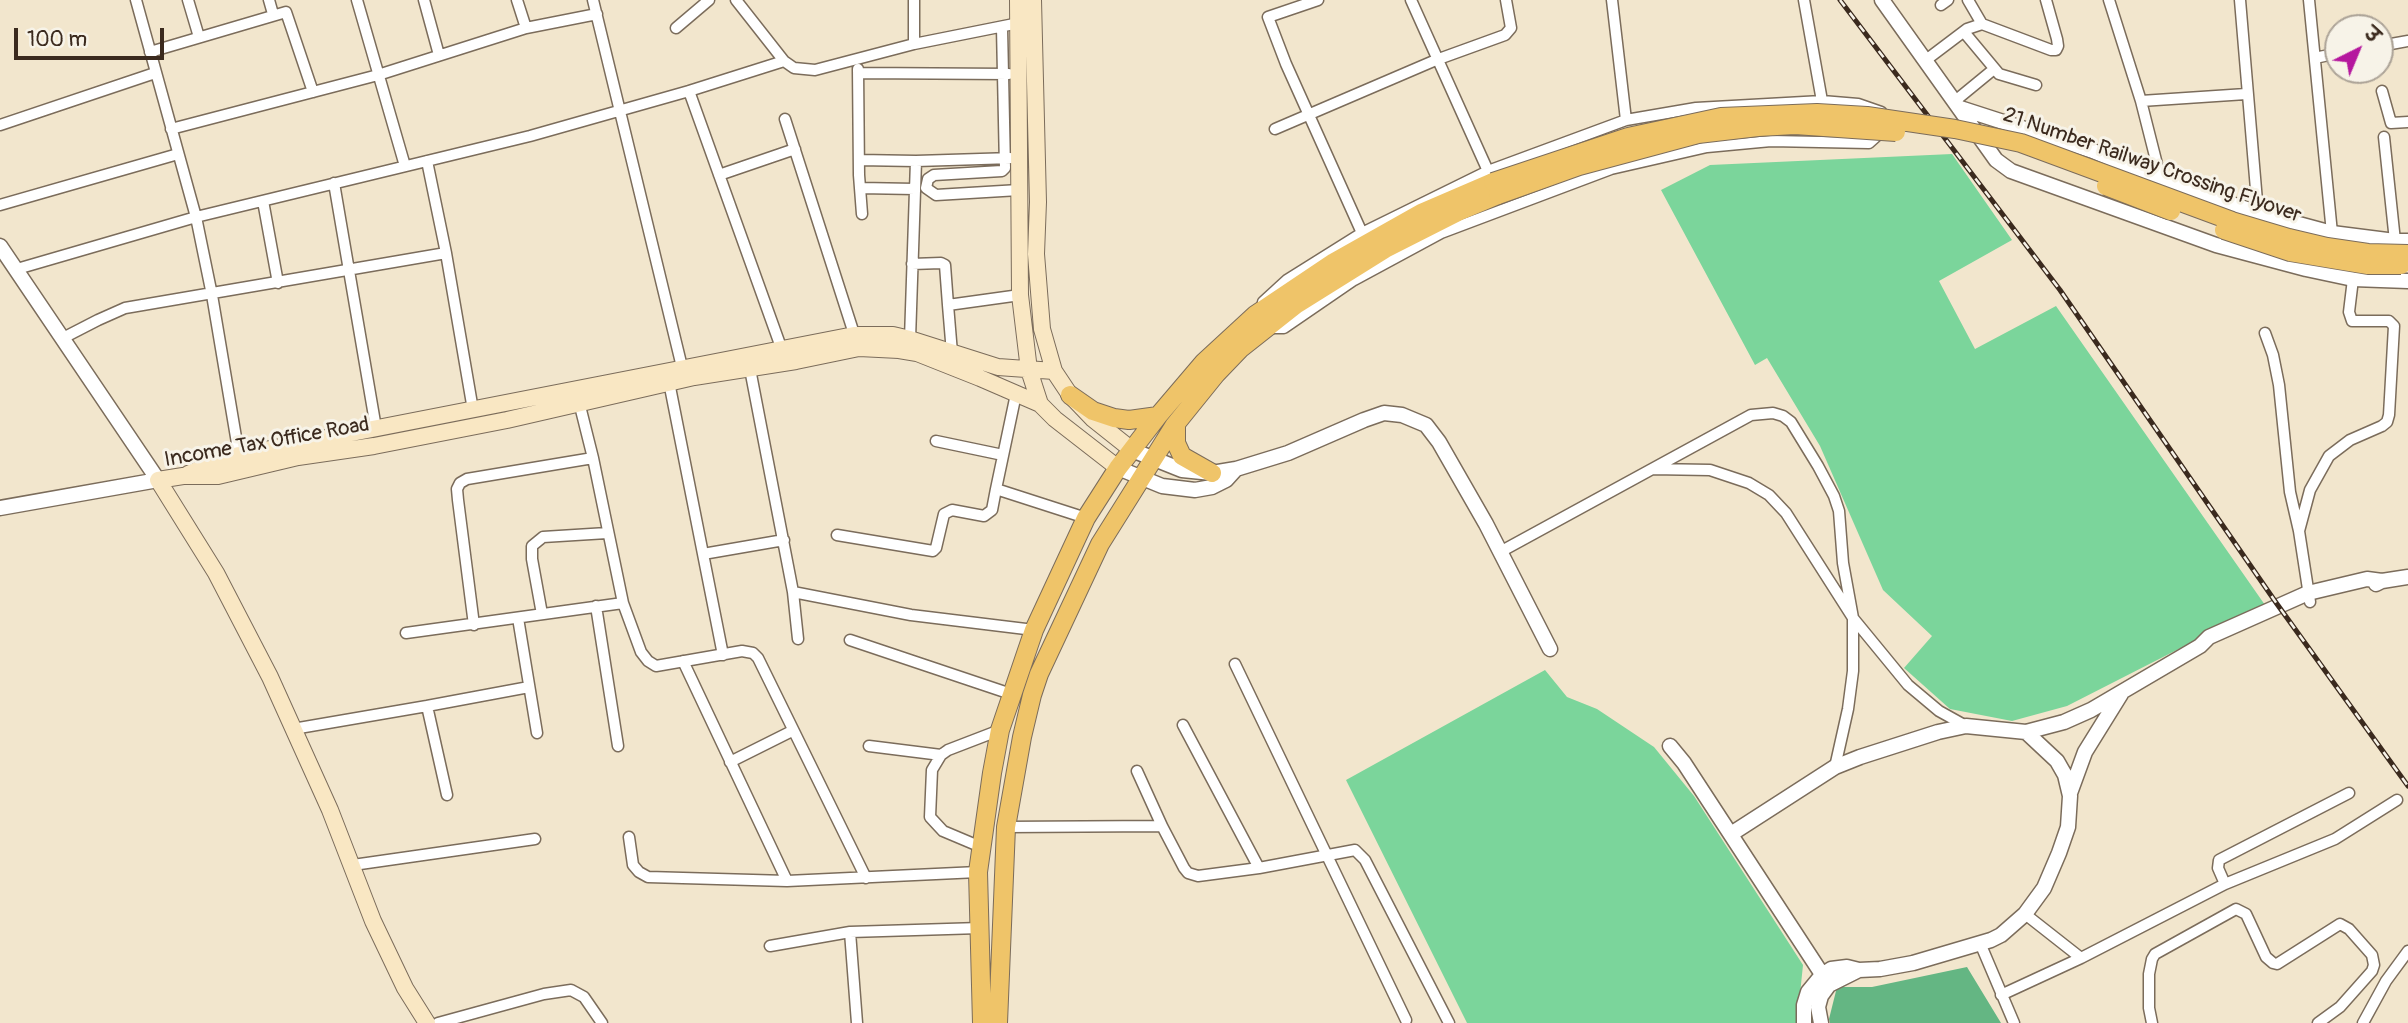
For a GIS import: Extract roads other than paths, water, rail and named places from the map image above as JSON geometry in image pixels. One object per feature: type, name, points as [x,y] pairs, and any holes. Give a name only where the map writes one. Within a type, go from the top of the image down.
[{"type":"main road","points":[[1018,0],[1018,24],[1038,202],[1036,254],[1042,329],[1054,371],[1070,395],[1093,419],[1132,450]]},
{"type":"main road","points":[[1033,0],[1018,24],[1011,74],[1013,158],[1019,190],[1020,295],[1028,370],[1040,404]]},
{"type":"main road","name":"21 Number Railway Crossing Flyover","points":[[1260,322],[1325,268],[1420,212],[1493,183],[1628,137],[1721,117],[1805,113],[1867,116],[1955,129],[2021,143],[2232,221],[2289,238],[2354,251],[2404,245]]},
{"type":"main road","name":"21 Number Railway Crossing Flyover","points":[[1493,183],[1579,166],[1698,134],[1795,125],[1875,130],[1963,141],[2028,158],[2290,252],[2368,265],[2408,265]]},
{"type":"main road","points":[[982,1023],[978,872],[981,847],[1000,730],[1034,630],[1086,517],[1118,468],[1204,362],[1260,322]]},
{"type":"main road","points":[[998,1023],[1006,827],[1019,749],[1039,674],[1100,544],[1141,478],[1176,424],[1260,322]]},
{"type":"main road","points":[[183,476],[239,455],[474,410],[636,383],[682,367],[893,335],[998,367],[1054,371]]},
{"type":"main road","points":[[856,342],[917,354],[980,377],[1040,404],[1118,468]]},
{"type":"main road","name":"Income Tax Office Road","points":[[427,1023],[405,988],[373,921],[353,865],[270,677],[216,573],[158,480],[183,476],[218,476],[298,457],[374,446],[579,402],[636,383],[669,383],[767,366],[856,342]]},
{"type":"main road","points":[[1070,395],[1093,411],[1114,418],[1129,420],[1158,416]]},
{"type":"main road","points":[[1176,424],[1177,443],[1182,456],[1212,473]]},
{"type":"street","points":[[136,0],[196,217],[239,455]]},
{"type":"street","points":[[188,0],[199,37]]},
{"type":"street","points":[[269,0],[273,14]]},
{"type":"street","points":[[356,0],[405,166]]},
{"type":"street","points":[[424,0],[439,55]]},
{"type":"street","points":[[517,0],[526,28]]},
{"type":"street","points":[[593,0],[682,367]]},
{"type":"street","points":[[676,28],[709,0]]},
{"type":"street","points":[[736,0],[784,61],[794,68],[815,70],[914,44],[1018,24]]},
{"type":"street","points":[[914,0],[914,44]]},
{"type":"street","points":[[1318,0],[1268,17],[1286,64],[1362,233]]},
{"type":"street","points":[[1411,0],[1493,183]]},
{"type":"street","points":[[1275,129],[1436,60],[1510,33],[1506,0]]},
{"type":"street","points":[[1612,0],[1626,120]]},
{"type":"street","points":[[1804,0],[1822,101]]},
{"type":"street","points":[[1882,0],[1996,160],[2011,171],[2306,269],[2353,279],[2408,281]]},
{"type":"street","points":[[1968,0],[1982,24]]},
{"type":"street","points":[[1926,60],[1964,32],[1982,24],[2056,50],[2057,39],[2046,0]]},
{"type":"street","points":[[2109,0],[2141,101],[2161,180]]},
{"type":"street","points":[[2240,0],[2258,213]]},
{"type":"street","points":[[2309,0],[2332,233]]},
{"type":"street","points":[[150,52],[283,11],[288,15],[313,92]]},
{"type":"street","points":[[172,129],[378,75],[526,28],[597,14]]},
{"type":"street","points":[[1964,32],[1998,74],[2036,85]]},
{"type":"street","points":[[2315,58],[2324,56]]},
{"type":"street","points":[[858,59],[862,215]]},
{"type":"street","points":[[17,269],[196,217],[620,111],[784,61]]},
{"type":"street","points":[[1958,104],[1994,69]]},
{"type":"street","points":[[0,125],[155,73]]},
{"type":"street","points":[[858,73],[1011,74]]},
{"type":"street","points":[[2382,91],[2391,123],[2408,122]]},
{"type":"street","points":[[688,92],[782,350]]},
{"type":"street","points":[[2141,101],[2246,94]]},
{"type":"street","points":[[1822,101],[1858,104],[1881,112],[1879,134],[1869,143],[1771,141],[1707,147],[1611,169],[1441,233],[1354,280],[1284,328],[1260,322],[1265,299],[1287,280],[1362,233],[1493,183],[1626,120],[1696,107],[1822,101]]},
{"type":"street","points":[[1767,103],[1777,108],[1786,118],[1783,132],[1771,141]]},
{"type":"street","points":[[1958,104],[2093,151],[2229,208],[2332,233],[2404,245],[2384,137]]},
{"type":"street","points":[[785,119],[856,342]]},
{"type":"street","points":[[719,175],[795,149]]},
{"type":"street","points":[[0,205],[178,154]]},
{"type":"street","points":[[859,160],[1013,158]]},
{"type":"street","points":[[1013,158],[1002,171],[934,175],[928,178],[926,188],[936,195],[1019,190]]},
{"type":"street","points":[[428,160],[474,410]]},
{"type":"street","points":[[910,339],[916,161]]},
{"type":"street","points":[[334,183],[376,428]]},
{"type":"street","points":[[860,188],[915,189]]},
{"type":"street","points":[[263,201],[278,283]]},
{"type":"street","points":[[0,246],[158,480],[0,508]]},
{"type":"street","points":[[63,338],[125,308],[446,253]]},
{"type":"street","points":[[912,264],[945,265],[952,353]]},
{"type":"street","points":[[2299,531],[2310,490],[2329,456],[2350,440],[2382,426],[2389,415],[2394,326],[2389,321],[2352,321],[2349,312],[2353,279]]},
{"type":"street","points":[[948,305],[1020,295]]},
{"type":"street","points":[[2265,333],[2279,385],[2290,492],[2309,597]]},
{"type":"street","points":[[750,369],[784,540],[799,639]]},
{"type":"street","points":[[669,383],[723,654]]},
{"type":"street","points":[[837,535],[933,551],[944,514],[952,510],[984,516],[992,510],[1016,394]]},
{"type":"street","points":[[579,402],[623,603],[641,652],[656,666],[748,651],[758,658],[866,878]]},
{"type":"street","points":[[1500,552],[1751,415],[1773,412],[1783,416],[1791,422],[1834,496],[1839,511],[1843,563],[1853,618],[1851,689],[1835,767]]},
{"type":"street","points":[[1132,450],[1182,470],[1212,473],[1236,469],[1288,453],[1364,419],[1384,413],[1402,415],[1426,425],[1439,442],[1500,552],[1550,649]]},
{"type":"street","points":[[936,441],[1003,455]]},
{"type":"street","points":[[474,625],[458,500],[457,489],[460,483],[467,479],[593,458]]},
{"type":"street","points":[[1118,468],[1162,486],[1195,490],[1212,487],[1226,480],[1236,469]]},
{"type":"street","points":[[1650,469],[1710,470],[1749,482],[1769,495],[1786,513],[1853,618],[1919,696],[1966,726]]},
{"type":"street","points":[[996,489],[1086,517]]},
{"type":"street","points":[[542,614],[531,546],[543,537],[607,533]]},
{"type":"street","points":[[703,554],[784,540]]},
{"type":"street","points":[[1731,834],[1835,767],[1938,732],[1966,726],[2026,733],[2080,716],[2200,646],[2209,637],[2309,597],[2367,579],[2382,581],[2408,577]]},
{"type":"street","points":[[793,592],[911,615],[1034,630]]},
{"type":"street","points":[[406,633],[623,603]]},
{"type":"street","points":[[596,607],[618,746]]},
{"type":"street","points":[[518,618],[537,733]]},
{"type":"street","points":[[850,640],[1011,694]]},
{"type":"street","points":[[683,662],[787,881]]},
{"type":"street","points":[[1235,664],[1406,1020]]},
{"type":"street","points":[[293,729],[529,687]]},
{"type":"street","points":[[1804,1023],[1804,1005],[1808,992],[1826,980],[1859,970],[1913,963],[1980,943],[2001,935],[2025,914],[2043,888],[2059,853],[2068,827],[2070,796],[2085,752],[2124,690]]},
{"type":"street","points":[[427,706],[447,795]]},
{"type":"street","points":[[1183,725],[1259,868]]},
{"type":"street","points":[[869,746],[941,755],[1000,730]]},
{"type":"street","points":[[730,762],[792,731]]},
{"type":"street","points":[[2026,733],[2057,761],[2065,775],[2070,796]]},
{"type":"street","points":[[1670,747],[1684,763],[1826,980]]},
{"type":"street","points":[[941,755],[932,770],[930,817],[943,831],[981,847]]},
{"type":"street","points":[[1137,771],[1184,868],[1193,875],[1259,868],[1355,850],[1365,860],[1449,1023]]},
{"type":"street","points":[[2225,884],[2218,868],[2219,860],[2349,793]]},
{"type":"street","points":[[2001,995],[2081,958],[2225,884],[2335,839],[2397,800]]},
{"type":"street","points":[[1006,827],[1162,826]]},
{"type":"street","points":[[629,837],[633,865],[648,877],[787,881],[978,872]]},
{"type":"street","points":[[353,865],[535,839]]},
{"type":"street","points":[[2152,1023],[2149,1009],[2149,974],[2155,954],[2236,909],[2246,914],[2266,957],[2273,964],[2340,924],[2349,929],[2372,955],[2372,971],[2340,1007],[2318,1023]]},
{"type":"street","points":[[2025,914],[2081,958]]},
{"type":"street","points":[[769,946],[850,932],[980,928]]},
{"type":"street","points":[[850,932],[857,1023]]},
{"type":"street","points":[[1980,943],[2014,1023]]},
{"type":"street","points":[[2363,1023],[2386,981],[2408,951]]},
{"type":"street","points":[[1821,1023],[1818,1007],[1826,980]]},
{"type":"street","points":[[438,1023],[571,989],[584,997],[602,1023]]},
{"type":"railway","points":[[1840,0],[2060,290],[2277,604],[2408,786]]}]
